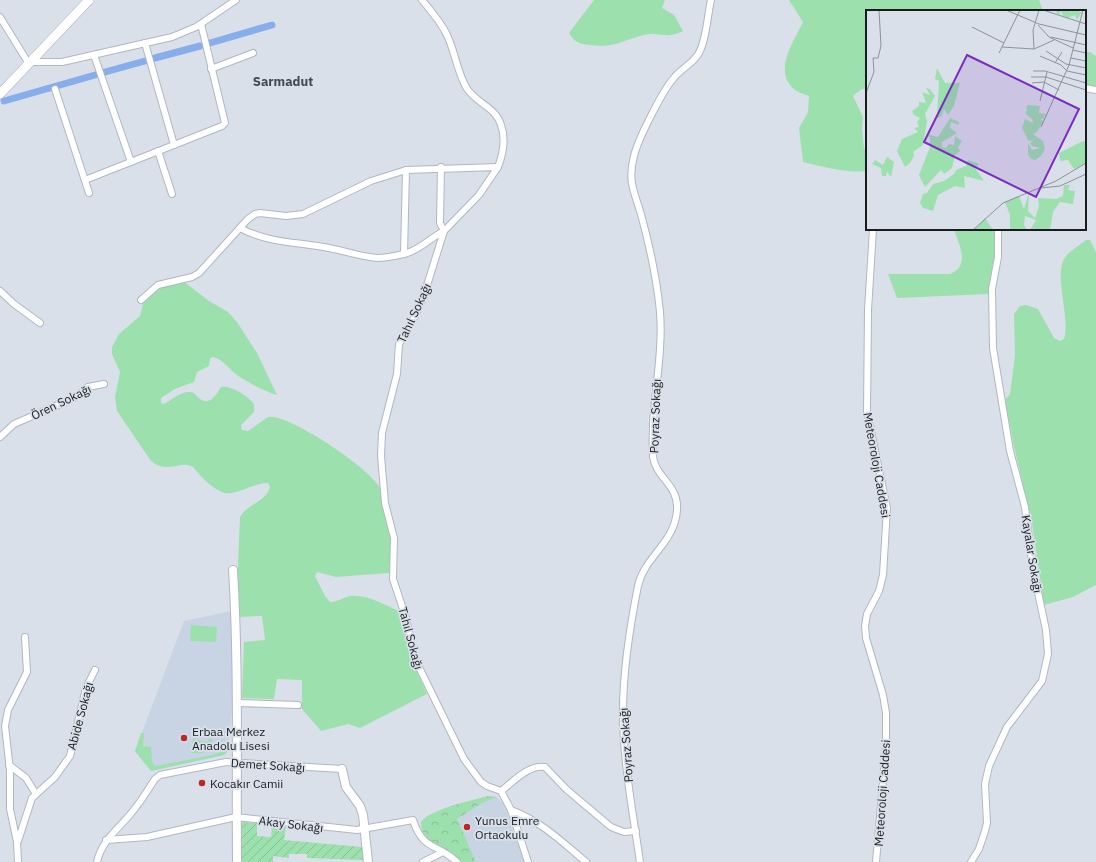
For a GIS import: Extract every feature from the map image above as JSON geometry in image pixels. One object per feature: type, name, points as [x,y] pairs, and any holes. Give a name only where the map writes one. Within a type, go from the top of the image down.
[{"type":"main road","points":[[2,91],[89,0]]},
{"type":"street","points":[[0,17],[30,63],[62,62],[180,35],[201,24],[236,0]]},
{"type":"street","name":"Tahıl Sokağı","points":[[422,0],[448,35],[466,87],[477,101],[498,116],[504,143],[498,167],[479,196],[444,231],[416,316],[399,344],[397,374],[382,433],[381,470],[385,503],[394,538],[393,579],[406,618],[416,663],[464,759],[481,782],[501,791]]},
{"type":"street","name":"Poyraz Sokağı","points":[[640,862],[623,727],[625,668],[640,578],[668,538],[676,520],[677,498],[674,491],[657,468],[653,456],[654,397],[660,312],[654,268],[642,218],[631,186],[631,168],[636,147],[668,86],[678,73],[692,62],[700,51],[711,0]]},
{"type":"street","points":[[85,180],[222,126],[225,123],[201,24]]},
{"type":"street","points":[[145,43],[174,145]]},
{"type":"street","points":[[211,69],[253,53]]},
{"type":"street","points":[[94,55],[131,162]]},
{"type":"street","points":[[1086,88],[1096,90]]},
{"type":"street","points":[[55,89],[89,193]]},
{"type":"street","points":[[158,151],[172,194]]},
{"type":"street","points":[[141,300],[158,285],[192,277],[199,273],[240,228],[255,214],[286,216],[303,214],[371,182],[406,170],[498,167]]},
{"type":"street","points":[[240,228],[250,234],[330,248],[370,257],[385,258],[404,254],[420,248],[444,231],[441,227],[440,214],[441,168]]},
{"type":"street","points":[[404,254],[406,170]]},
{"type":"street","name":"Meteoroloji Caddesi","points":[[873,230],[868,310],[867,412],[887,508],[882,579],[867,614],[865,626],[866,638],[883,695],[886,713],[886,748],[876,862]]},
{"type":"street","name":"Kayalar Sokağı","points":[[971,862],[985,831],[987,816],[985,784],[989,766],[1007,727],[1042,681],[1048,654],[1046,630],[1033,569],[1025,507],[1010,451],[993,348],[992,289],[998,257],[998,230]]},
{"type":"street","points":[[0,291],[14,304],[40,323]]},
{"type":"street","name":"Ören Sokağı","points":[[0,437],[14,424],[76,397],[88,387],[104,384]]},
{"type":"street","points":[[233,570],[237,647],[237,862]]},
{"type":"street","points":[[18,862],[17,842],[10,808],[9,764],[5,740],[6,718],[13,699],[27,672],[25,638]]},
{"type":"street","name":"Abide Sokağı","points":[[17,842],[30,803],[36,794],[50,783],[67,762],[75,737],[86,688],[95,670]]},
{"type":"street","points":[[237,703],[298,705]]},
{"type":"street","name":"Demet Sokağı","points":[[97,862],[106,840],[126,820],[155,779],[160,775],[218,762],[342,769]]},
{"type":"street","points":[[9,764],[26,778],[36,794]]},
{"type":"street","points":[[528,862],[511,810],[501,791],[531,769],[540,766],[545,767],[566,789],[611,828],[624,832],[636,831]]},
{"type":"street","points":[[342,769],[346,787],[360,806],[365,830],[368,862]]},
{"type":"street","points":[[511,810],[524,815],[544,827],[586,862]]},
{"type":"street","name":"Akay Sokağı","points":[[106,840],[147,836],[236,817],[331,828],[365,830],[413,820],[424,842],[443,852],[457,862]]},
{"type":"street","points":[[423,862],[443,852]]},
{"type":"shaded area","points":[[231,611],[233,648],[232,708],[228,751],[224,755],[151,771],[135,751],[184,621]]},
{"type":"shaded area","name":"Yunus Emre Ortaokulu","points":[[489,796],[497,797],[504,804],[524,862],[461,862],[450,852],[438,846],[422,829],[421,822],[427,816]]},
{"type":"green space","points":[[594,0],[665,0],[662,8],[674,15],[683,31],[672,35],[644,35],[606,46],[580,43],[573,39],[569,33]]},
{"type":"green space","points":[[789,0],[1039,0],[1043,10],[866,10],[866,88],[862,89],[853,96],[863,117],[862,129],[864,148],[866,151],[866,171],[835,169],[803,162],[799,128],[808,112],[809,96],[795,90],[788,83],[785,74],[785,66],[790,47],[803,22]]},
{"type":"green space","points":[[1086,52],[1090,52],[1096,56],[1096,87],[1086,86]]},
{"type":"green space","points":[[954,230],[996,230],[996,255],[989,294],[897,298],[888,274],[950,274],[960,266],[962,254]]},
{"type":"green space","points":[[1086,240],[1090,240],[1096,252],[1096,585],[1073,597],[1044,605],[1032,523],[1005,400],[1010,394],[1015,355],[1014,314],[1020,306],[1026,305],[1038,309],[1054,338],[1060,341],[1064,339],[1066,330],[1061,284],[1062,264],[1068,254]]},
{"type":"green space","points":[[183,281],[209,301],[228,312],[237,322],[257,353],[277,395],[246,381],[223,362],[212,357],[210,359],[209,366],[197,372],[194,382],[175,389],[161,398],[161,403],[164,404],[180,394],[187,392],[193,393],[200,399],[207,401],[213,398],[221,387],[234,389],[254,404],[254,412],[241,425],[242,430],[248,431],[268,417],[278,418],[293,424],[346,456],[362,468],[380,488],[392,541],[389,573],[336,577],[317,572],[315,576],[325,596],[330,602],[351,596],[364,597],[377,601],[402,613],[411,659],[427,694],[360,728],[348,724],[321,731],[302,709],[302,680],[277,679],[274,699],[242,698],[244,642],[265,640],[262,616],[238,617],[240,517],[247,509],[265,496],[270,487],[268,483],[235,492],[224,493],[207,482],[193,467],[188,465],[163,467],[157,465],[151,461],[117,411],[115,397],[120,372],[112,354],[112,347],[119,334],[140,316],[143,303],[148,296],[157,288]]},
{"type":"green space","points":[[191,625],[217,627],[216,642],[190,641]]},
{"type":"green space","points":[[141,733],[144,733],[143,746],[151,747],[152,762],[155,766],[213,755],[225,749],[228,751],[224,755],[151,771],[135,751]]},
{"type":"green space","points":[[193,739],[208,742],[209,739],[212,739],[211,748],[202,753],[191,753]]},
{"type":"green space","points":[[489,796],[497,797],[482,803],[457,819],[476,862],[461,862],[425,836],[421,822],[426,817],[442,809]]},
{"type":"green space","points":[[242,822],[257,823],[257,836],[271,837],[272,826],[286,827],[284,840],[362,847],[363,860],[307,858],[307,854],[289,854],[289,858],[273,856],[273,862],[241,862]]},
{"type":"waterway","points":[[210,43],[272,25]]},
{"type":"waterway","points":[[155,58],[200,46]]},
{"type":"waterway","points":[[105,72],[145,61]]},
{"type":"waterway","points":[[4,101],[95,75]]},
{"type":"place","name":"Erbaa Merkez Anadolu Lisesi","points":[[184,738]]},
{"type":"place","name":"Kocakır Camii","points":[[202,783]]},
{"type":"place","name":"Yunus Emre Ortaokulu","points":[[467,827]]},
{"type":"district","name":"Sarmadut","points":[[283,81]]}]
